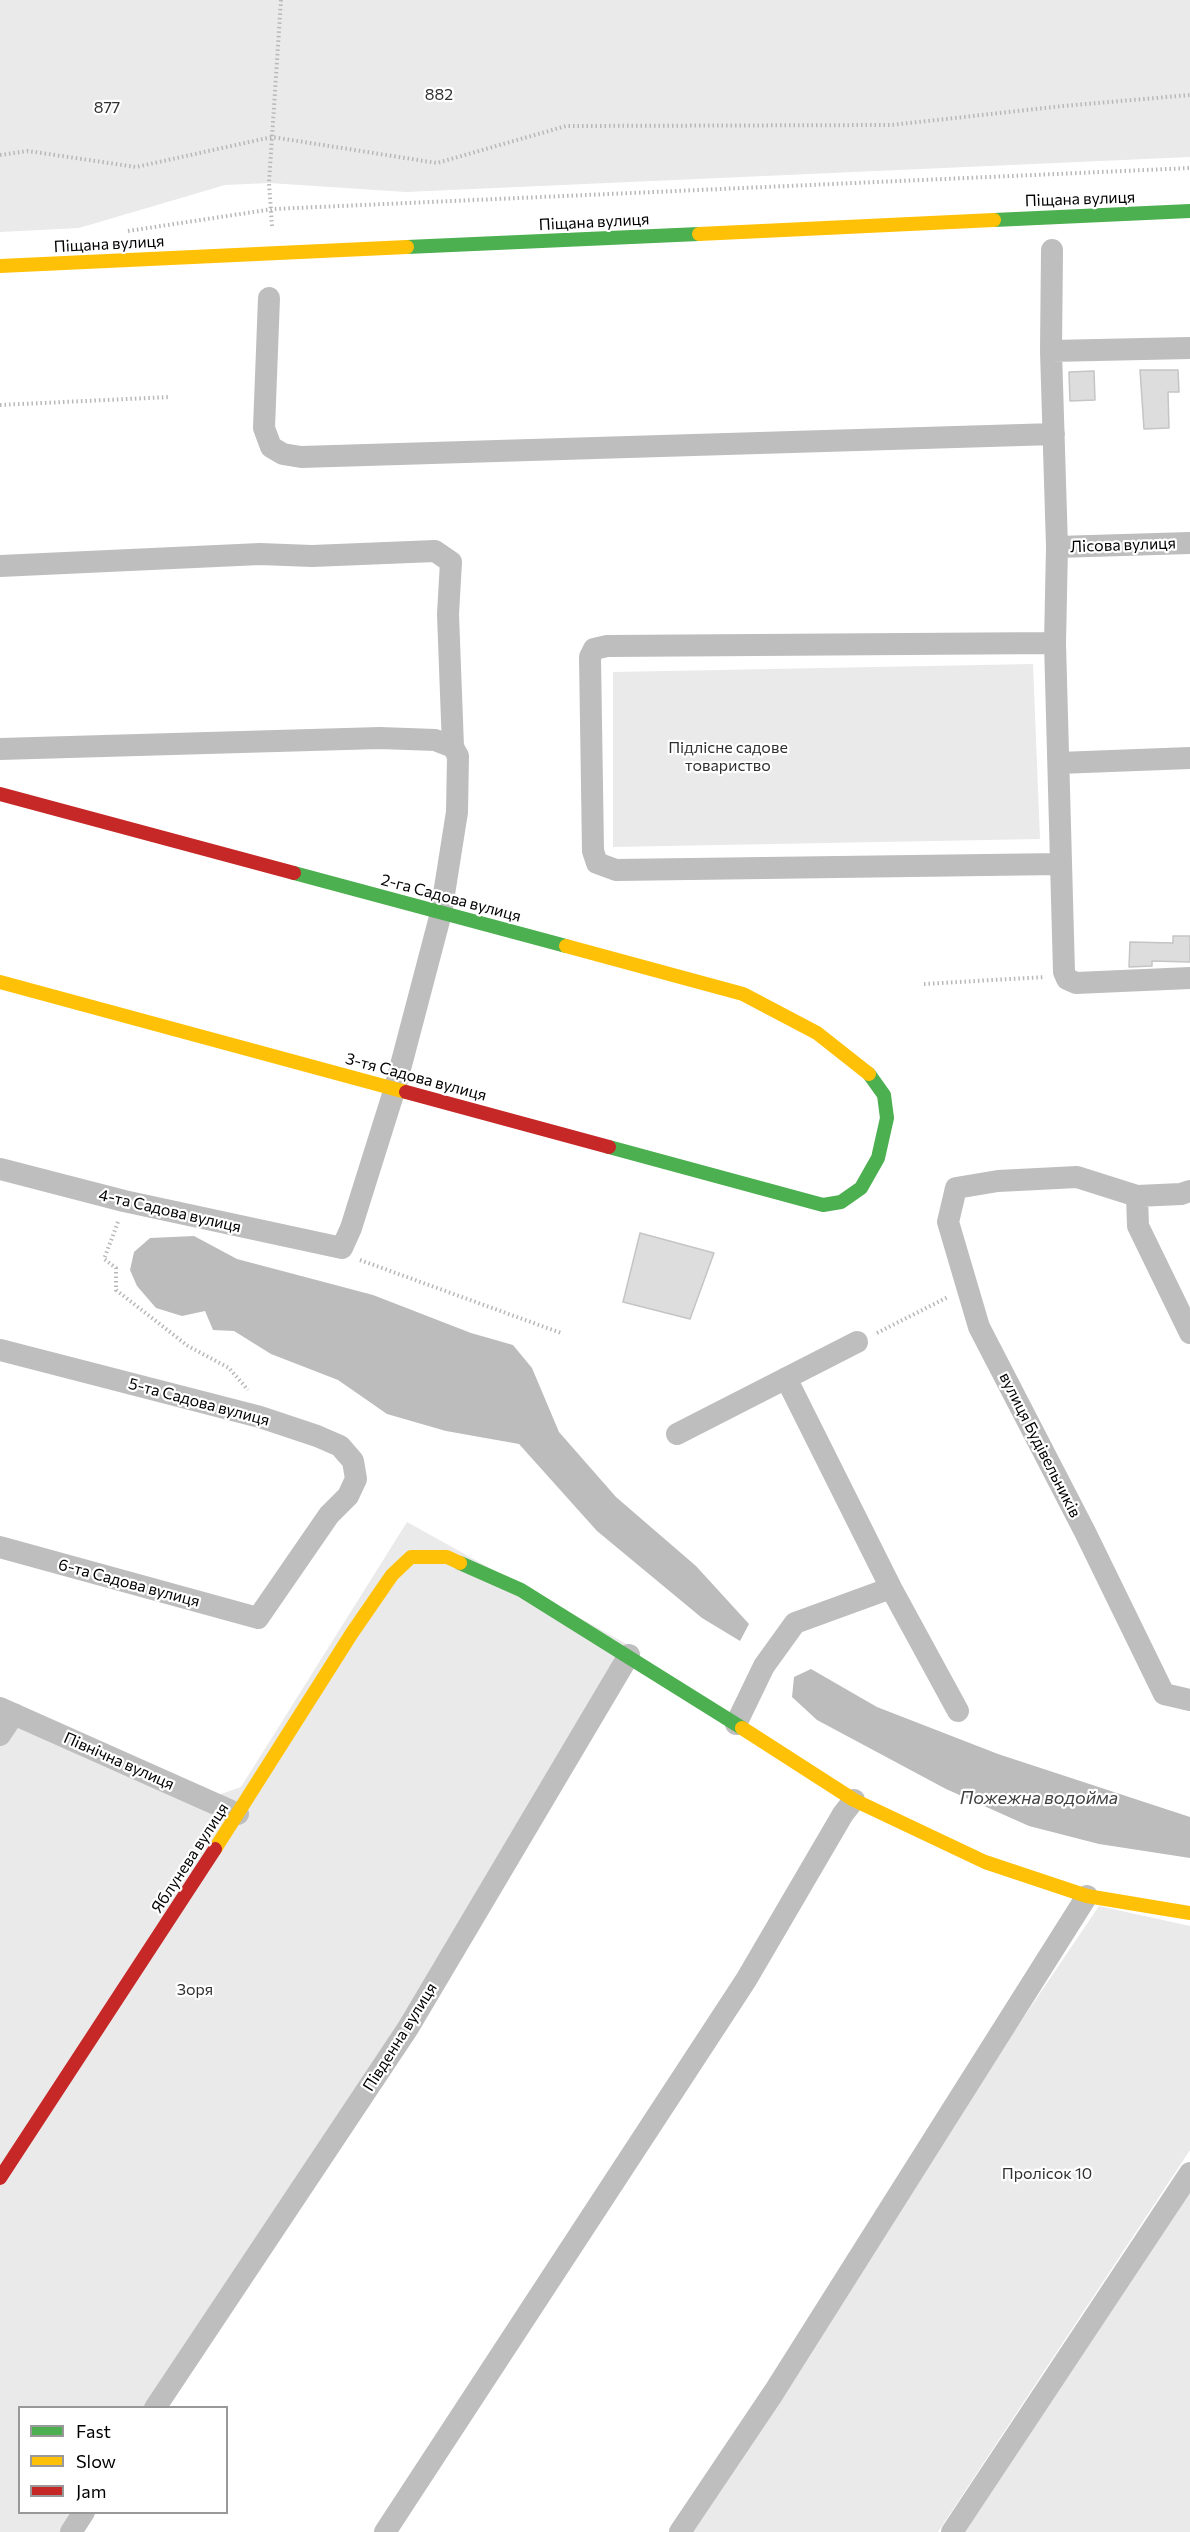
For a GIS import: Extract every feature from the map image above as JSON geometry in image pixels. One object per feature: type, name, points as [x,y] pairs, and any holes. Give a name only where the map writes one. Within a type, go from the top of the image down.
[{"type":"street","name":"Піщана вулиця","points":[[0,266],[1190,211]]},
{"type":"street","points":[[1052,250],[1051,351],[1057,547],[1055,643],[1064,965],[1067,979],[1076,983],[1190,978]]},
{"type":"street","points":[[269,297],[264,428],[271,447],[283,454],[301,457],[1054,434]]},
{"type":"street","points":[[1051,351],[1190,348]]},
{"type":"street","name":"Лісова вулиця","points":[[1057,547],[1190,543]]},
{"type":"street","points":[[0,566],[260,554],[312,556],[435,551],[451,562],[448,614],[453,747],[458,756],[457,812],[441,913],[395,1088],[351,1228],[342,1248]]},
{"type":"street","points":[[1055,643],[618,646],[594,649],[590,657],[593,851],[597,863],[615,870],[1060,864]]},
{"type":"street","points":[[0,749],[380,738],[435,740],[453,747]]},
{"type":"street","points":[[1059,763],[1190,758]]},
{"type":"street","name":"2-га Садова вулиця","points":[[0,794],[743,994],[817,1034],[843,1051],[873,1078],[884,1095],[887,1118],[878,1158],[861,1188],[841,1202],[823,1205]]},
{"type":"street","name":"3-тя Садова вулиця","points":[[0,982],[823,1205]]},
{"type":"street","name":"4-та Садова вулиця","points":[[0,1169],[124,1201],[342,1248]]},
{"type":"street","name":"вулиця Будівельників","points":[[1137,1196],[1077,1177],[998,1181],[956,1188],[948,1222],[979,1327],[1085,1532],[1164,1694],[1190,1700]]},
{"type":"street","points":[[1190,1191],[1180,1194],[1137,1196],[1138,1226],[1190,1333]]},
{"type":"street","points":[[677,1434],[857,1342]]},
{"type":"street","name":"5-та Садова вулиця","points":[[0,1350],[260,1417],[340,1446],[353,1461],[356,1479],[348,1496],[329,1515],[258,1618]]},
{"type":"street","points":[[786,1378],[891,1588],[958,1711]]},
{"type":"street","name":"6-та Садова вулиця","points":[[0,1547],[258,1618]]},
{"type":"street","name":"Яблунева вулиця","points":[[0,2178],[238,1814],[352,1634],[393,1575],[411,1557],[447,1557],[521,1590],[629,1656]]},
{"type":"street","points":[[736,1724],[764,1666],[795,1623],[891,1588]]},
{"type":"street","points":[[629,1656],[854,1800],[985,1862],[1087,1896],[1190,1913]]},
{"type":"street","name":"Південна вулиця","points":[[156,2406],[408,2028],[629,1656]]},
{"type":"street","points":[[0,1735],[7,1711]]},
{"type":"street","name":"Північна вулиця","points":[[7,1711],[238,1814]]},
{"type":"street","points":[[386,2532],[746,1980],[854,1800]]},
{"type":"street","points":[[680,2532],[774,2392],[1087,1896]]},
{"type":"street","points":[[952,2532],[1190,2173]]},
{"type":"street","points":[[71,2532],[83,2514]]},
{"type":"path","points":[[270,254],[273,209],[269,183],[281,0]]},
{"type":"path","points":[[0,155],[28,151],[136,167],[272,137],[436,163],[566,126],[891,125],[1063,105],[1190,95]]},
{"type":"path","points":[[127,231],[273,209],[1190,168]]},
{"type":"path","points":[[0,405],[170,397]]},
{"type":"path","points":[[924,984],[1054,977],[1067,979]]},
{"type":"path","points":[[124,1201],[104,1259],[116,1268],[116,1290],[188,1346],[229,1368],[245,1384],[257,1405],[260,1417]]},
{"type":"path","points":[[342,1248],[357,1259],[561,1333]]},
{"type":"path","points":[[857,1342],[967,1288]]},
{"type":"green space","name":"882","points":[[0,0],[1190,0],[1190,157],[406,192],[269,183],[225,185],[79,228],[0,232]]},
{"type":"green space","name":"Підлісне садове товариство","points":[[1033,664],[1040,839],[613,847],[613,672]]},
{"type":"green space","name":"Зоря","points":[[407,1522],[641,1652],[161,2406],[18,2406],[18,2514],[92,2514],[81,2532],[0,2532],[0,1700],[215,1796],[241,1787]]},
{"type":"green space","name":"Пролісок 10","points":[[1099,1906],[1190,1926],[1190,2150],[938,2532],[686,2532],[959,2113]]},
{"type":"green space","points":[[1190,2186],[1190,2532],[962,2532]]},
{"type":"water","points":[[194,1236],[237,1259],[373,1295],[471,1333],[513,1345],[532,1368],[559,1432],[616,1497],[696,1566],[749,1624],[740,1641],[702,1618],[597,1531],[519,1444],[446,1431],[387,1414],[338,1380],[271,1354],[234,1331],[213,1330],[205,1311],[182,1316],[156,1308],[137,1286],[130,1270],[134,1252],[150,1238]]},
{"type":"water","name":"Пожежна водойма","points":[[811,1669],[877,1707],[998,1754],[1190,1817],[1190,1858],[1099,1844],[1029,1826],[946,1789],[817,1720],[792,1697],[794,1677]]},
{"type":"building","points":[[1140,370],[1178,370],[1179,392],[1168,392],[1169,428],[1144,429]]},
{"type":"building","points":[[1094,371],[1095,400],[1070,401],[1069,372]]},
{"type":"building","points":[[1173,936],[1190,936],[1190,962],[1152,961],[1152,966],[1129,967],[1130,942],[1173,943]]},
{"type":"building","points":[[640,1233],[714,1253],[690,1319],[623,1302]]},
{"type":"traffic: fast","points":[[994,220],[1190,211]]},
{"type":"traffic: fast","points":[[407,247],[699,234]]},
{"type":"traffic: fast","points":[[294,873],[566,946]]},
{"type":"traffic: fast","points":[[609,1147],[823,1205],[841,1202],[861,1188],[878,1158],[887,1118],[884,1095],[869,1074]]},
{"type":"traffic: fast","points":[[460,1563],[521,1590],[742,1728]]},
{"type":"traffic: slow","points":[[699,234],[994,220]]},
{"type":"traffic: slow","points":[[0,266],[407,247]]},
{"type":"traffic: slow","points":[[566,946],[743,994],[817,1033],[869,1074]]},
{"type":"traffic: slow","points":[[0,982],[406,1092]]},
{"type":"traffic: slow","points":[[215,1849],[352,1633],[392,1575],[411,1557],[447,1557],[460,1563]]},
{"type":"traffic: slow","points":[[742,1728],[854,1800],[985,1862],[1087,1896],[1190,1913]]},
{"type":"traffic: jam","points":[[0,794],[294,873]]},
{"type":"traffic: jam","points":[[406,1092],[609,1147]]},
{"type":"traffic: jam","points":[[0,2178],[215,1849]]},
{"type":"park label","name":"877","points":[[107,108]]}]
